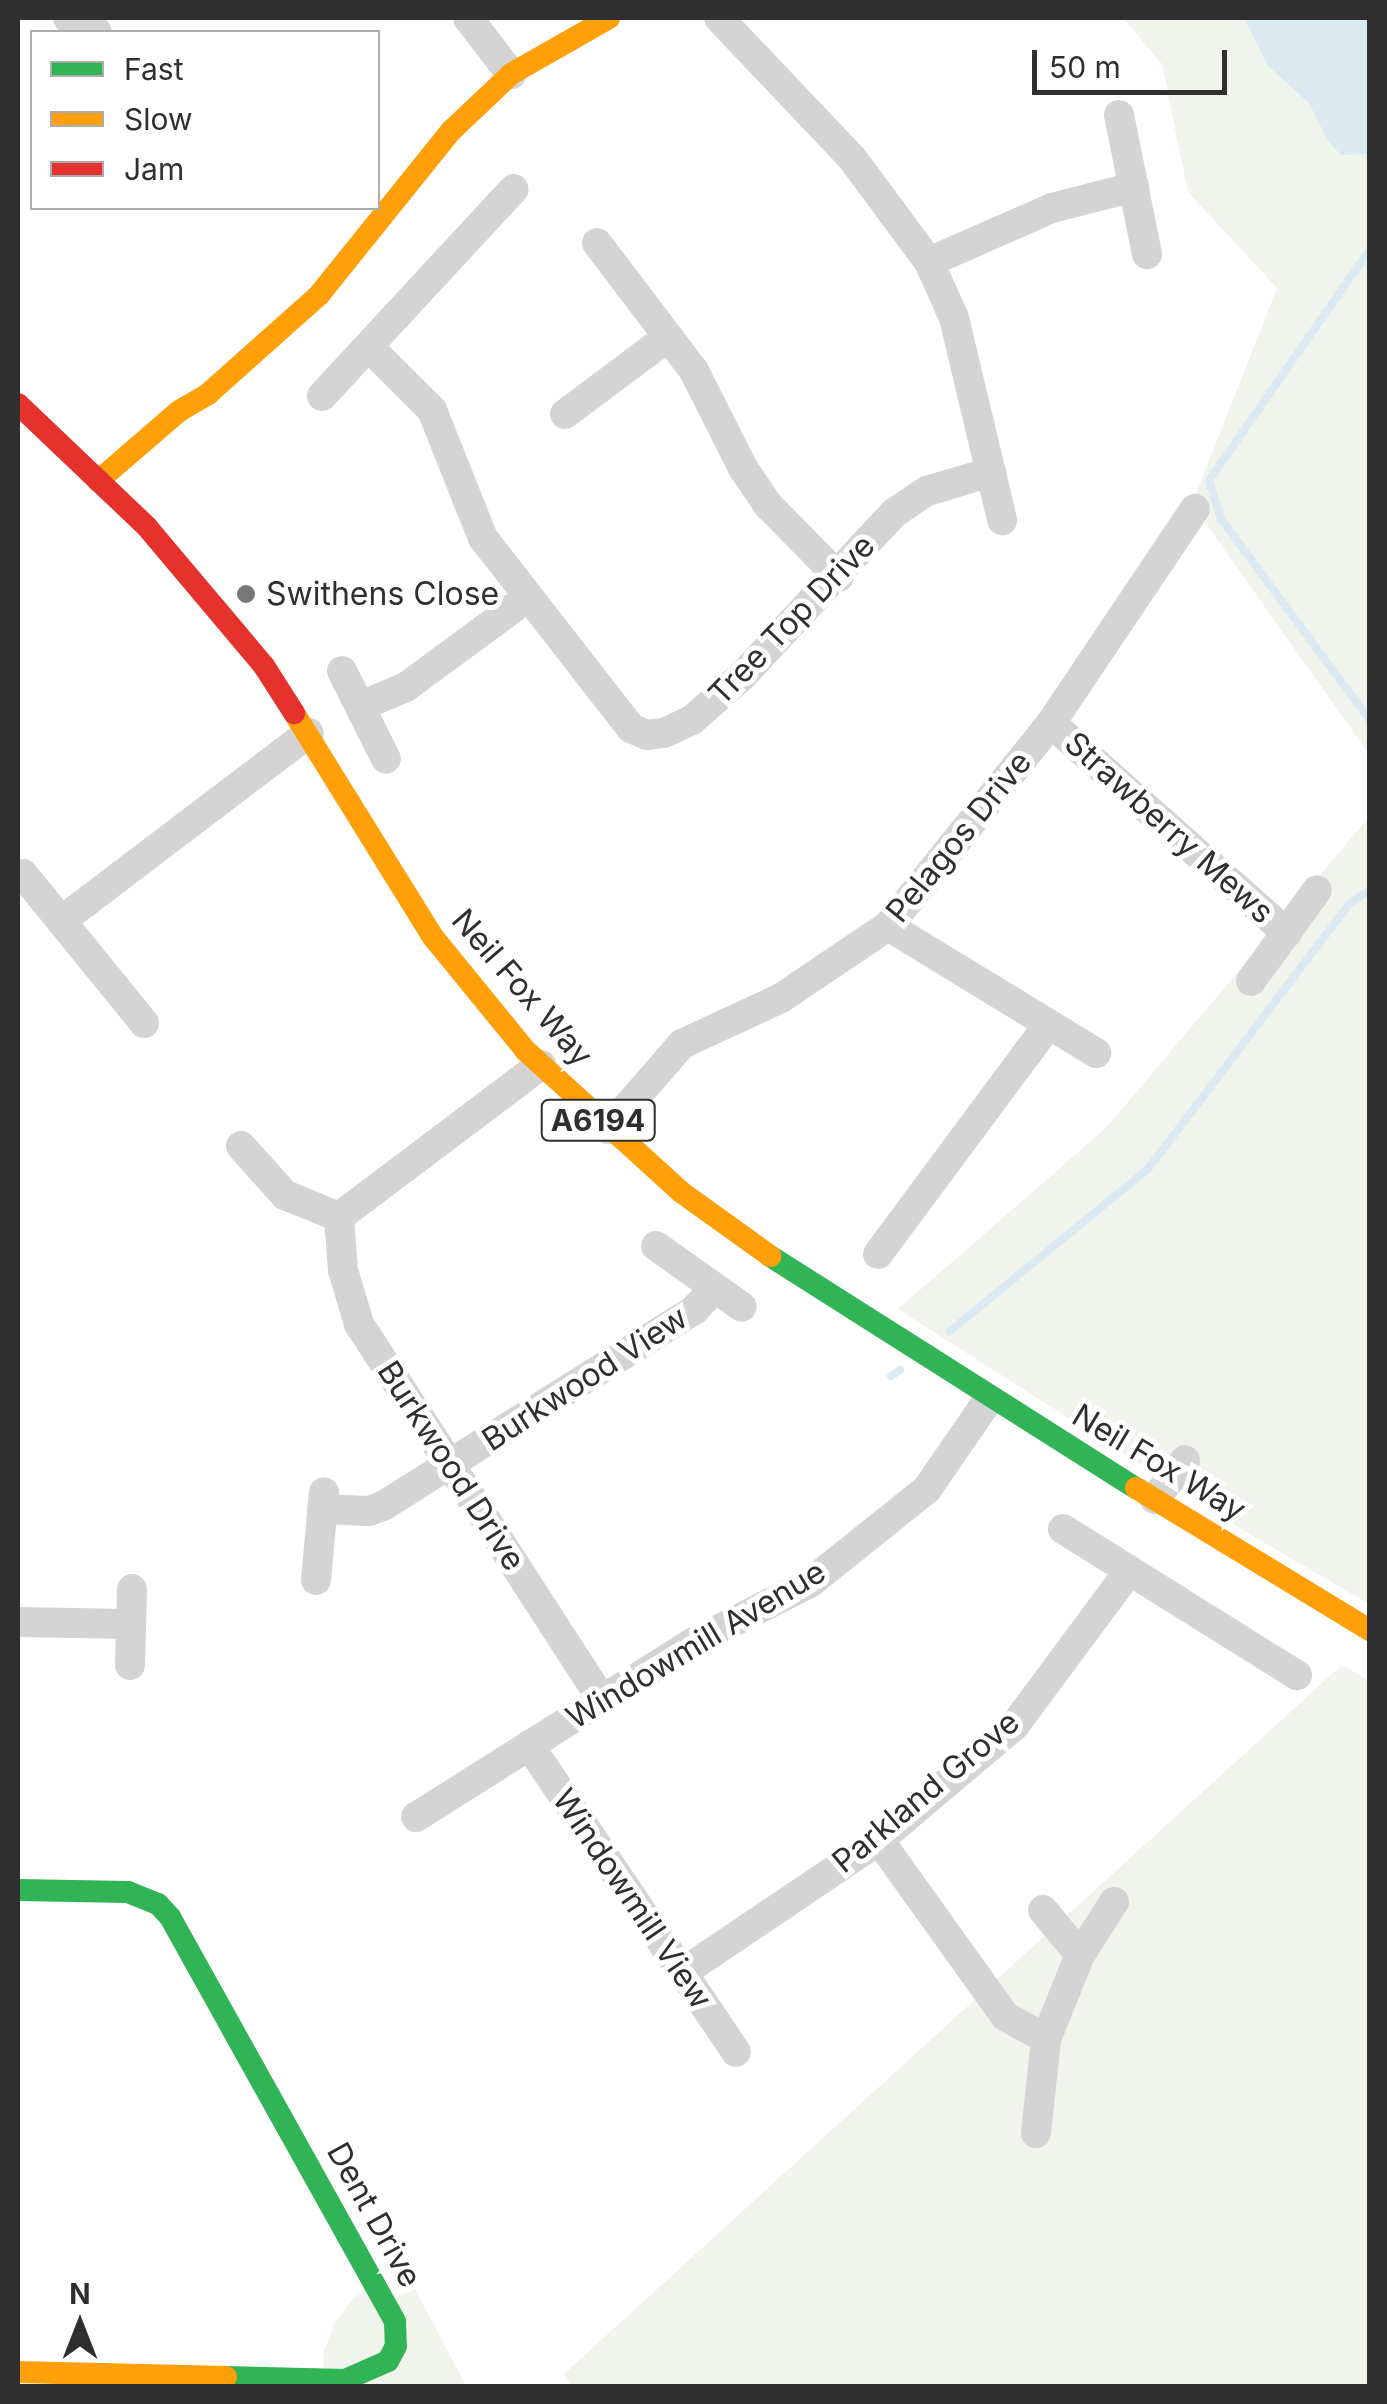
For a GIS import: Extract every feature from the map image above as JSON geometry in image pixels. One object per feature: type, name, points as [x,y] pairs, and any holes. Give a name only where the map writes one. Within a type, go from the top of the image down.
[{"type":"street","points":[[68,18],[93,30]]},
{"type":"street","points":[[468,18],[510,74]]},
{"type":"street","points":[[98,481],[180,411],[208,394],[318,296],[451,131],[510,74],[609,18]]},
{"type":"street","points":[[719,18],[852,158],[930,262],[954,318],[1002,520]]},
{"type":"street","points":[[1119,115],[1147,254]]},
{"type":"street","points":[[930,262],[1052,208],[1134,187]]},
{"type":"street","points":[[322,396],[514,189]]},
{"type":"street","points":[[597,243],[694,371],[742,468],[768,506],[839,577]]},
{"type":"street","points":[[565,414],[668,337]]},
{"type":"street","points":[[363,705],[406,686],[528,597],[483,538],[464,497],[450,447],[432,410],[368,348]]},
{"type":"street","points":[[117,498],[198,417],[208,394]]},
{"type":"street","name":"Neil Fox Way","points":[[18,404],[146,527],[264,666],[433,937],[541,1066],[608,1129],[721,1224],[990,1399],[1370,1630]]},
{"type":"street","name":"Tree Top Drive","points":[[528,597],[631,728],[647,736],[664,733],[692,720],[742,676],[839,577],[894,513],[927,490],[991,472]]},
{"type":"street","name":"Pelagos Drive","points":[[608,1129],[682,1044],[781,998],[888,926],[1052,723],[1196,509]]},
{"type":"street","points":[[342,671],[363,705],[386,758]]},
{"type":"street","name":"Strawberry Mews","points":[[1052,723],[1287,933]]},
{"type":"street","points":[[61,921],[309,733]]},
{"type":"street","points":[[23,874],[144,1023]]},
{"type":"street","name":"Strawberry Mews","points":[[1252,981],[1317,890]]},
{"type":"street","points":[[888,926],[1096,1053]]},
{"type":"street","points":[[878,1254],[1048,1025]]},
{"type":"street","points":[[241,1146],[286,1196],[338,1217],[541,1066]]},
{"type":"street","name":"Burkwood Drive","points":[[338,1217],[343,1270],[360,1324],[602,1699]]},
{"type":"street","name":"Burkwood View","points":[[656,1246],[742,1307]]},
{"type":"street","name":"Burkwood View","points":[[316,1580],[323,1499],[377,1509],[694,1310],[715,1288]]},
{"type":"street","name":"Windowmill Avenue","points":[[416,1816],[694,1642],[811,1582],[926,1489],[990,1399]]},
{"type":"street","points":[[1155,1499],[1185,1460]]},
{"type":"street","points":[[1063,1528],[1297,1675]]},
{"type":"street","name":"Parkland Grove","points":[[682,1973],[879,1840],[1014,1726],[1130,1570]]},
{"type":"street","points":[[130,1665],[132,1589]]},
{"type":"street","points":[[18,1622],[130,1624]]},
{"type":"street","name":"Windowmill View","points":[[529,1746],[736,2052]]},
{"type":"street","points":[[879,1840],[1004,2016],[1046,2039]]},
{"type":"street","name":"Dent Drive","points":[[18,1890],[128,1892],[158,1904],[170,1918],[396,2322],[396,2346],[388,2361],[346,2380],[18,2372]]},
{"type":"street","points":[[1036,2133],[1046,2039],[1080,1956],[1114,1902]]},
{"type":"street","points":[[1044,1910],[1080,1956]]},
{"type":"shaded area","points":[[1123,18],[1369,18],[1369,754],[1192,504],[1277,288],[1188,192],[1162,64]]},
{"type":"shaded area","points":[[1244,18],[1369,18],[1369,154],[1341,155],[1328,141],[1309,103],[1268,66]]},
{"type":"shaded area","points":[[1369,817],[1369,1604],[1251,1535],[898,1309],[1105,1129]]},
{"type":"shaded area","points":[[1342,1665],[1369,1681],[1369,2386],[571,2386],[564,2374]]},
{"type":"shaded area","points":[[376,2284],[387,2303],[415,2289],[466,2386],[346,2386],[324,2381],[323,2354],[335,2322],[354,2298]]},
{"type":"waterway","points":[[1370,249],[1209,481],[1221,519],[1370,720]]},
{"type":"waterway","points":[[950,1331],[1148,1169],[1349,904],[1370,890]]},
{"type":"waterway","points":[[891,1376],[900,1370]]},
{"type":"traffic: fast","points":[[770,1256],[1136,1488]]},
{"type":"traffic: fast","points":[[18,1890],[128,1892],[158,1904],[170,1917],[395,2322],[396,2346],[388,2361],[345,2380],[226,2377]]},
{"type":"traffic: slow","points":[[98,481],[179,411],[208,394],[319,295],[451,131],[511,74],[609,18]]},
{"type":"traffic: slow","points":[[294,713],[433,937],[525,1050],[681,1192],[770,1256]]},
{"type":"traffic: slow","points":[[1136,1488],[1370,1630]]},
{"type":"traffic: slow","points":[[18,2372],[226,2377]]},
{"type":"traffic: jam","points":[[18,404],[147,527],[264,666],[294,713]]},
{"type":"place","name":"Swithens Close","points":[[246,594]]}]
